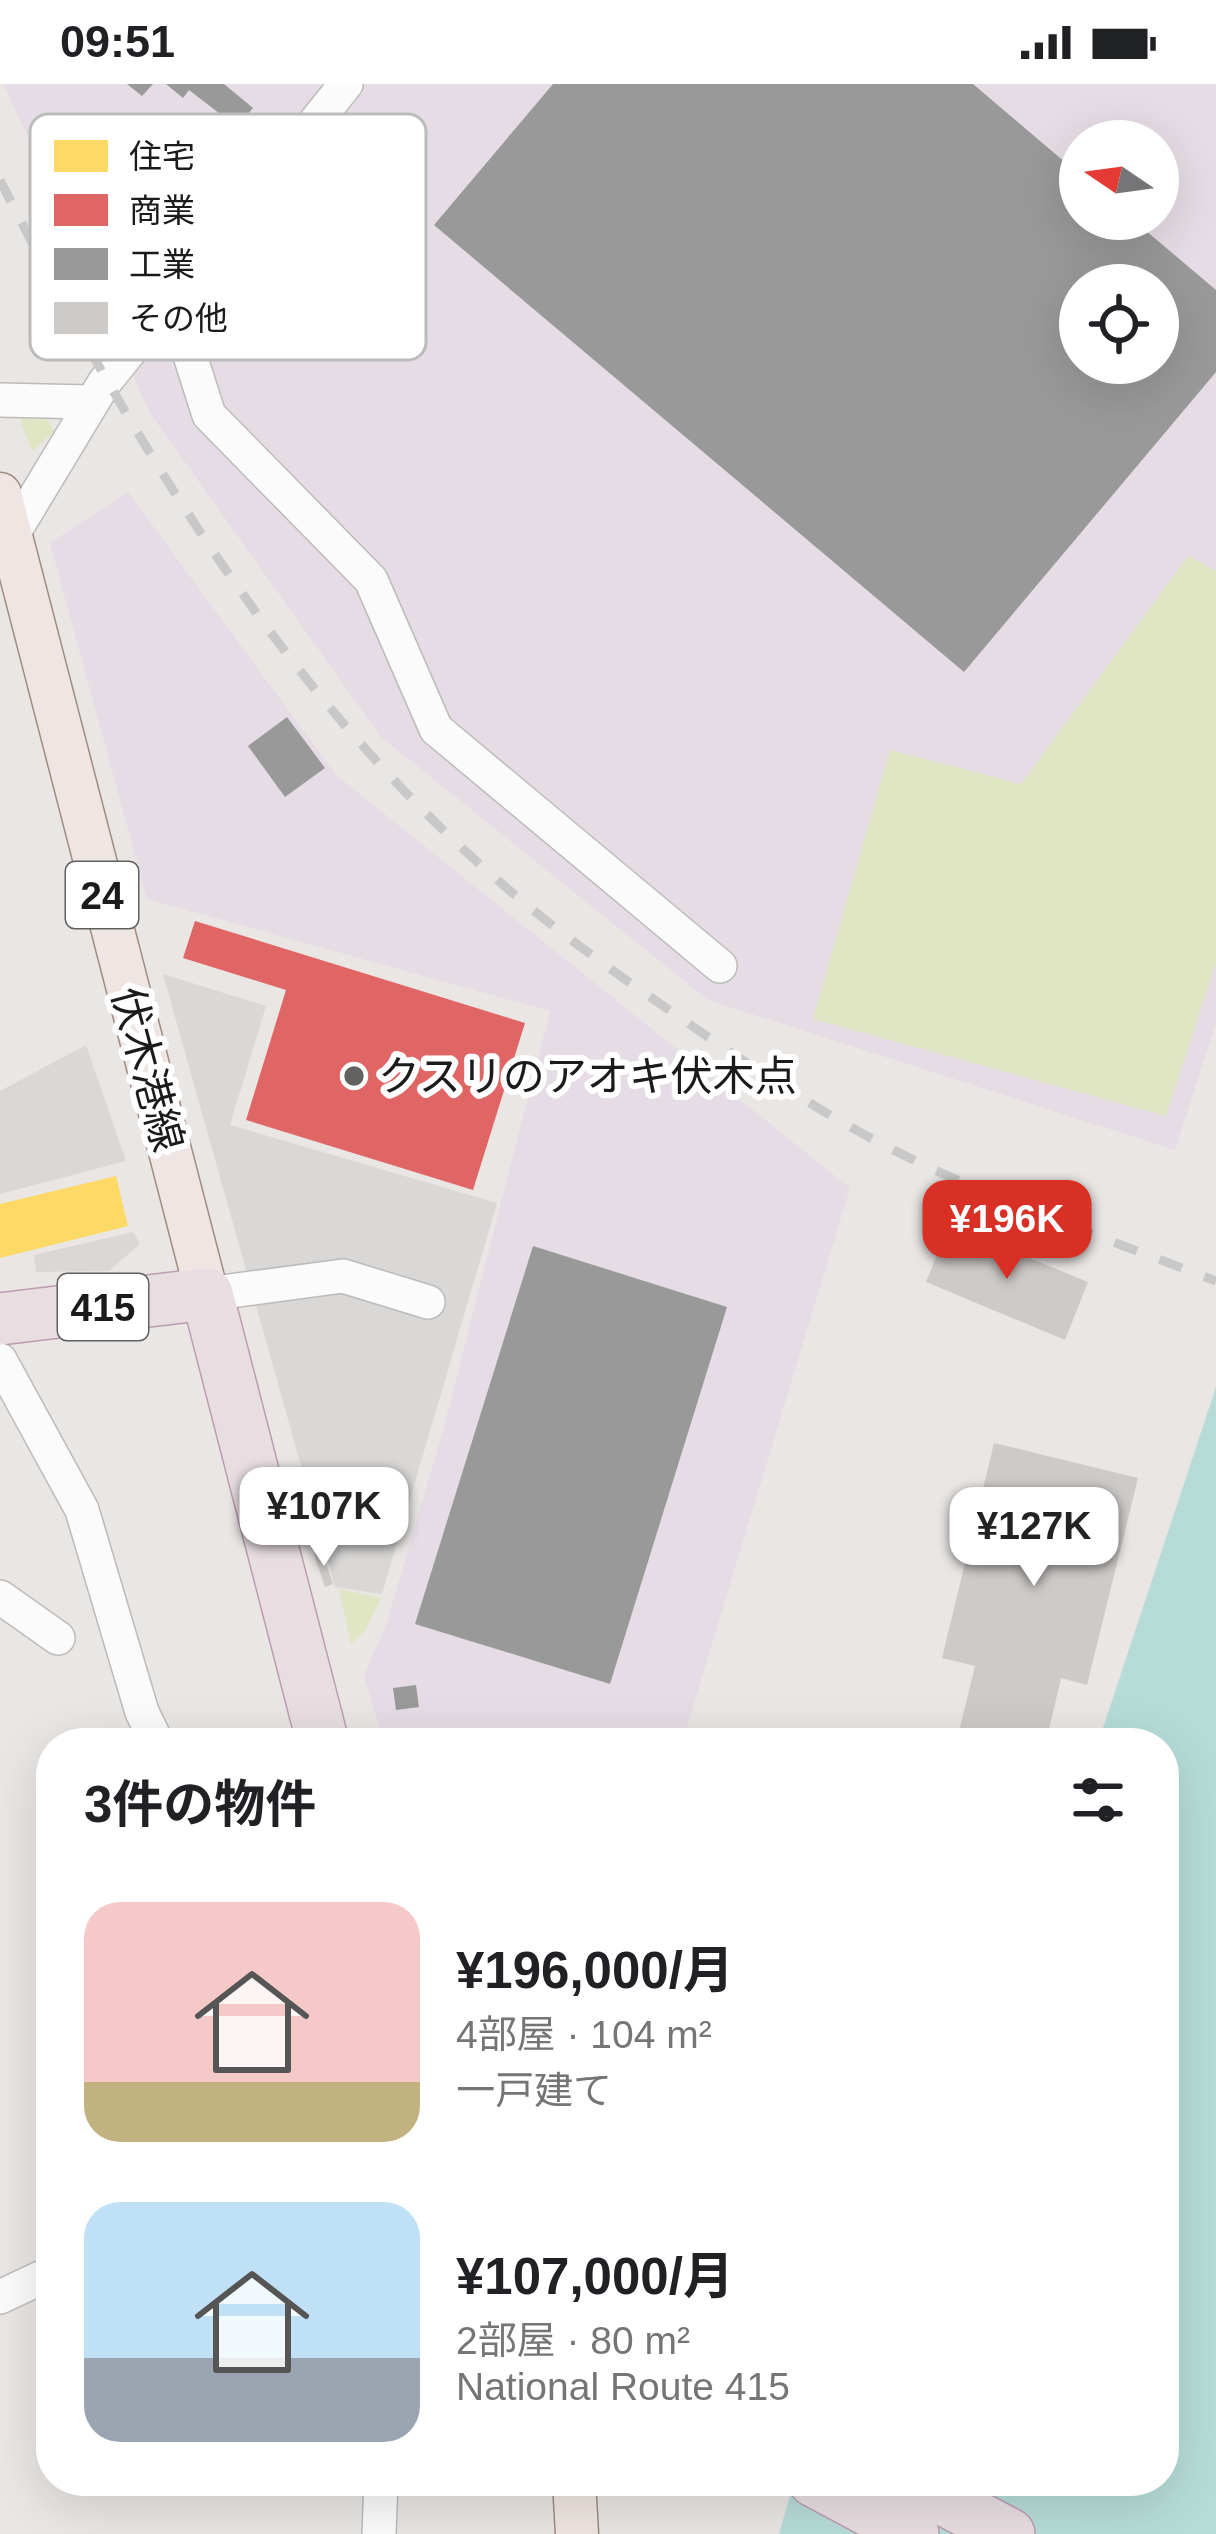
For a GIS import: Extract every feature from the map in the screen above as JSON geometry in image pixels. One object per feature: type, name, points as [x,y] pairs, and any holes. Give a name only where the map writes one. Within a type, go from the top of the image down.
[{"type":"highway","name":"415","points":[[0,1318],[207,1294],[319,1728]]},
{"type":"highway","points":[[842,2496],[913,2534]]},
{"type":"highway","points":[[937,2496],[1009,2534]]},
{"type":"main road","name":"伏木港線","points":[[0,494],[5,547],[207,1294]]},
{"type":"main road","points":[[575,2496],[577,2534]]},
{"type":"street","points":[[322,114],[346,84]]},
{"type":"street","points":[[5,547],[90,403],[124,360]]},
{"type":"street","points":[[184,360],[209,415],[371,580],[436,729],[720,966]]},
{"type":"street","points":[[0,400],[90,403]]},
{"type":"street","points":[[207,1294],[343,1276],[428,1302]]},
{"type":"street","points":[[0,1360],[82,1510],[150,1728]]},
{"type":"street","points":[[0,1597],[58,1638]]},
{"type":"street","points":[[0,2297],[36,2279]]},
{"type":"street","points":[[380,2534],[381,2496]]},
{"type":"shaded area","points":[[4,84],[1216,84],[1216,1023],[1175,1150],[708,1000],[381,737],[150,413],[126,360],[426,360],[426,114],[30,114],[30,143]]},
{"type":"shaded area","points":[[128,492],[336,775],[850,1188],[687,1728],[380,1728],[364,1676],[387,1622],[442,1434],[550,1011],[147,899],[50,543]]},
{"type":"shaded area","points":[[163,974],[266,1006],[230,1125],[497,1203],[382,1594],[335,1587]]},
{"type":"shaded area","points":[[86,1045],[126,1161],[0,1194],[0,1091]]},
{"type":"shaded area","points":[[133,1232],[140,1244],[109,1271],[36,1272],[34,1255]]},
{"type":"green space","points":[[20,419],[47,419],[54,431],[32,452]]},
{"type":"green space","points":[[1188,556],[1216,571],[1216,962],[1166,1116],[813,1019],[890,750],[1021,784]]},
{"type":"green space","points":[[339,1589],[381,1598],[366,1629],[351,1644]]},
{"type":"water","points":[[1216,1387],[1216,2534],[779,2534],[790,2496],[1179,2496],[1179,1728],[1103,1728]]},
{"type":"building: 住宅","points":[[116,1176],[128,1226],[0,1258],[0,1204]]},
{"type":"building: 商業","points":[[195,921],[525,1023],[473,1190],[246,1120],[286,990],[183,958]]},
{"type":"building: 工業","points":[[127,84],[153,84],[142,96]]},
{"type":"building: 工業","points":[[166,84],[224,84],[253,108],[248,114],[220,114],[189,90],[183,98]]},
{"type":"building: 工業","points":[[553,84],[973,84],[1059,157],[1059,240],[1157,240],[1216,290],[1216,372],[964,672],[434,225]]},
{"type":"building: 工業","points":[[287,717],[325,768],[285,797],[248,746]]},
{"type":"building: 工業","points":[[533,1246],[727,1307],[610,1684],[415,1624]]},
{"type":"building: 工業","points":[[416,1685],[419,1707],[396,1710],[393,1688]]},
{"type":"building: その他","points":[[949,1225],[1088,1282],[1065,1340],[926,1282]]},
{"type":"building: その他","points":[[994,1443],[1138,1478],[1087,1685],[1061,1678],[1049,1728],[960,1728],[975,1666],[942,1658]]},
{"type":"building: その他","points":[[322,1551],[333,1584],[325,1587],[314,1554]]},
{"type":"railway","points":[[0,180],[30,238]]},
{"type":"railway","points":[[96,360],[157,465],[280,645],[422,809],[501,883],[636,987],[843,1123],[979,1189],[1216,1281]]},
{"type":"place","name":"クスリのアオキ伏木点","points":[[354,1076]]}]
